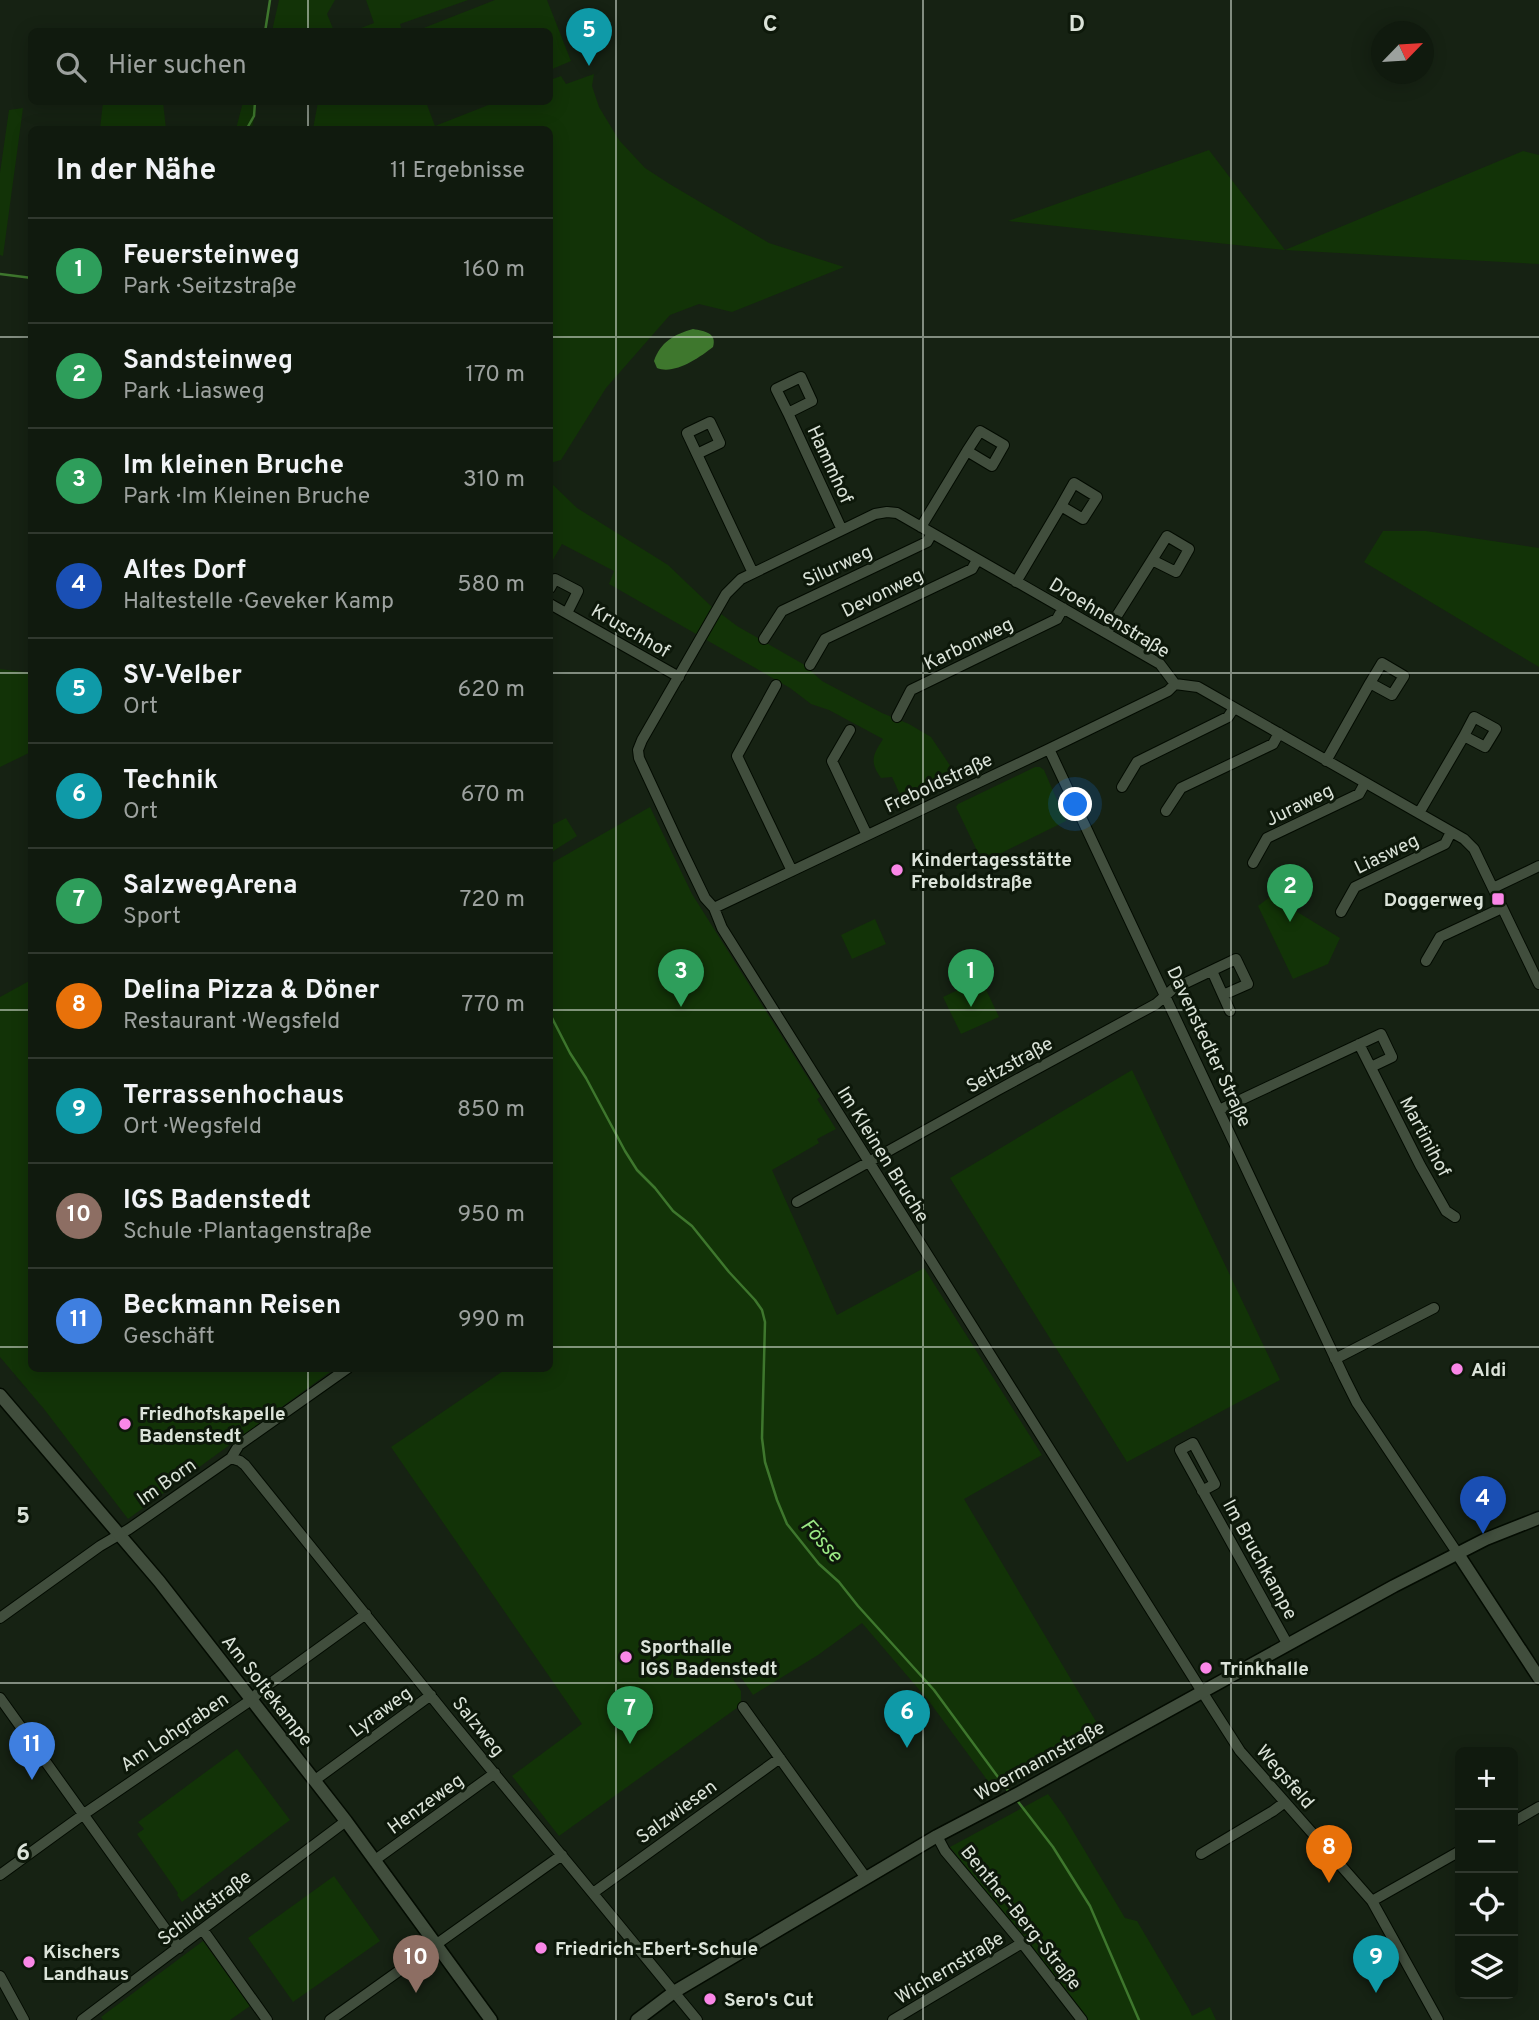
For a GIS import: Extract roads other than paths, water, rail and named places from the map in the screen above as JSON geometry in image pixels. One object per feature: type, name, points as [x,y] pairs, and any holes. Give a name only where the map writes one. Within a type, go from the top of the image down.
[{"type":"street","name":"Hammhof","points":[[788,413],[842,530]]},
{"type":"street","points":[[921,527],[967,451]]},
{"type":"street","points":[[697,454],[753,573]]},
{"type":"street","points":[[1016,582],[1060,506]]},
{"type":"street","name":"Droehnenstraße","points":[[712,620],[726,594],[753,573],[875,514],[897,513],[1160,664],[1175,684],[1198,687],[1464,839],[1474,849],[1539,984]]},
{"type":"street","name":"Silurweg","points":[[764,639],[782,611],[927,542],[932,533]]},
{"type":"street","points":[[1106,633],[1152,559]]},
{"type":"street","name":"Devonweg","points":[[810,664],[825,639],[972,569],[977,560]]},
{"type":"street","name":"Kruschhof","points":[[553,582],[555,579],[578,592],[567,613]]},
{"type":"street","name":"Kruschhof","points":[[553,606],[679,677]]},
{"type":"street","name":"Karbonweg","points":[[897,717],[911,690],[1057,619],[1063,608]]},
{"type":"street","name":"Im Kleinen Bruche","points":[[712,620],[642,740],[638,750],[639,758],[705,898],[722,928],[1203,1692]]},
{"type":"street","points":[[1326,761],[1370,683]]},
{"type":"street","name":"Freboldstraße","points":[[713,908],[1049,749],[1168,691],[1175,684]]},
{"type":"street","points":[[776,685],[737,756],[792,871]]},
{"type":"street","points":[[1122,787],[1137,762],[1228,717],[1234,708]]},
{"type":"street","points":[[850,730],[832,761],[867,835]]},
{"type":"street","points":[[1166,811],[1181,788],[1273,744],[1279,733]]},
{"type":"street","points":[[1419,813],[1464,736]]},
{"type":"street","name":"Davenstedter Straße","points":[[1049,749],[1357,1403],[1463,1551],[1539,1678]]},
{"type":"street","name":"Juraweg","points":[[1253,863],[1267,838],[1359,794],[1365,783]]},
{"type":"street","name":"Liasweg","points":[[1341,912],[1355,887],[1445,844],[1451,832]]},
{"type":"street","points":[[1493,888],[1539,866]]},
{"type":"street","points":[[1426,961],[1440,937],[1502,908]]},
{"type":"street","name":"Seitzstraße","points":[[797,1202],[1156,1004],[1173,989],[1236,959],[1248,984],[1223,995]]},
{"type":"street","points":[[1212,971],[1230,1011]]},
{"type":"street","points":[[1219,1110],[1381,1034],[1392,1057],[1371,1067]]},
{"type":"street","name":"Martinihof","points":[[1359,1044],[1420,1165],[1446,1211],[1455,1217]]},
{"type":"street","points":[[1335,1359],[1434,1308]]},
{"type":"street","name":"Im Born","points":[[0,1618],[100,1546],[231,1458],[239,1445],[342,1372]]},
{"type":"street","name":"Am Soltekampe","points":[[0,1395],[159,1581],[315,1780],[492,2020]]},
{"type":"street","name":"Im Bruchkampe","points":[[1202,1491],[1216,1484],[1193,1443],[1180,1450],[1202,1491],[1288,1645]]},
{"type":"street","name":"Salzweg","points":[[231,1458],[245,1465],[697,2020]]},
{"type":"street","name":"Woermannstraße","points":[[637,2020],[674,1992],[937,1836],[1463,1551],[1539,1518]]},
{"type":"street","name":"Am Lohgraben","points":[[0,1875],[251,1700],[366,1614]]},
{"type":"street","name":"Wegsfeld","points":[[1203,1692],[1240,1751],[1372,1901],[1438,2020]]},
{"type":"street","name":"Lyraweg","points":[[315,1780],[431,1695]]},
{"type":"street","points":[[0,1698],[179,1948]]},
{"type":"street","points":[[743,1707],[866,1878]]},
{"type":"street","name":"Salzwiesen","points":[[593,1893],[780,1758]]},
{"type":"street","name":"Henzeweg","points":[[375,1860],[495,1773]]},
{"type":"street","points":[[1201,1854],[1285,1802]]},
{"type":"street","points":[[1518,1819],[1539,1807]]},
{"type":"street","name":"Schildtstraße","points":[[82,2020],[346,1821]]},
{"type":"street","name":"Benther-Berg-Straße","points":[[937,1836],[945,1851],[1082,2020]]},
{"type":"street","points":[[1372,1901],[1455,1854]]},
{"type":"street","points":[[330,2020],[562,1855]]},
{"type":"street","points":[[203,1930],[267,2020]]},
{"type":"street","name":"Wichernstraße","points":[[893,2020],[1022,1943]]},
{"type":"street","points":[[0,1976],[24,2020]]},
{"type":"waterway","name":"Fösse","points":[[266,28],[270,0]]},
{"type":"waterway","name":"Fösse","points":[[248,126],[254,116],[255,105]]},
{"type":"waterway","points":[[0,274],[28,278]]},
{"type":"waterway","name":"Fösse","points":[[553,1020],[637,1170],[673,1211],[692,1226],[762,1310],[765,1322],[762,1438],[765,1462],[787,1524],[819,1564],[839,1582],[934,1690],[1009,1792]]},
{"type":"waterway","name":"Fösse","points":[[1016,1799],[1053,1847],[1090,1906],[1139,2020]]},
{"type":"place","name":"SV-Velber","points":[[589,66]]},
{"type":"place","name":"Kindertagesstätte Freboldstraße","points":[[897,870]]},
{"type":"place","name":"Doggerweg","points":[[1498,899]]},
{"type":"place","name":"Sandsteinweg","points":[[1290,922]]},
{"type":"place","name":"Im kleinen Bruche","points":[[681,1007]]},
{"type":"place","name":"Feuersteinweg","points":[[971,1007]]},
{"type":"place","name":"Aldi","points":[[1457,1369]]},
{"type":"place","name":"Friedhofskapelle Badenstedt","points":[[125,1424]]},
{"type":"place","name":"Altes Dorf","points":[[1483,1534]]},
{"type":"place","name":"Sporthalle IGS Badenstedt","points":[[626,1657]]},
{"type":"place","name":"Trinkhalle","points":[[1206,1668]]},
{"type":"place","name":"SalzwegArena","points":[[630,1744]]},
{"type":"place","name":"Technik","points":[[907,1748]]},
{"type":"place","name":"Beckmann Reisen","points":[[32,1780]]},
{"type":"place","name":"Delina Pizza & Döner","points":[[1329,1883]]},
{"type":"place","name":"Friedrich-Ebert-Schule","points":[[541,1948]]},
{"type":"place","name":"Kischers Landhaus","points":[[29,1962]]},
{"type":"place","name":"IGS Badenstedt","points":[[416,1993]]},
{"type":"place","name":"Terrassenhochaus","points":[[1376,1993]]},
{"type":"place","name":"Sero's Cut","points":[[710,1999]]}]
